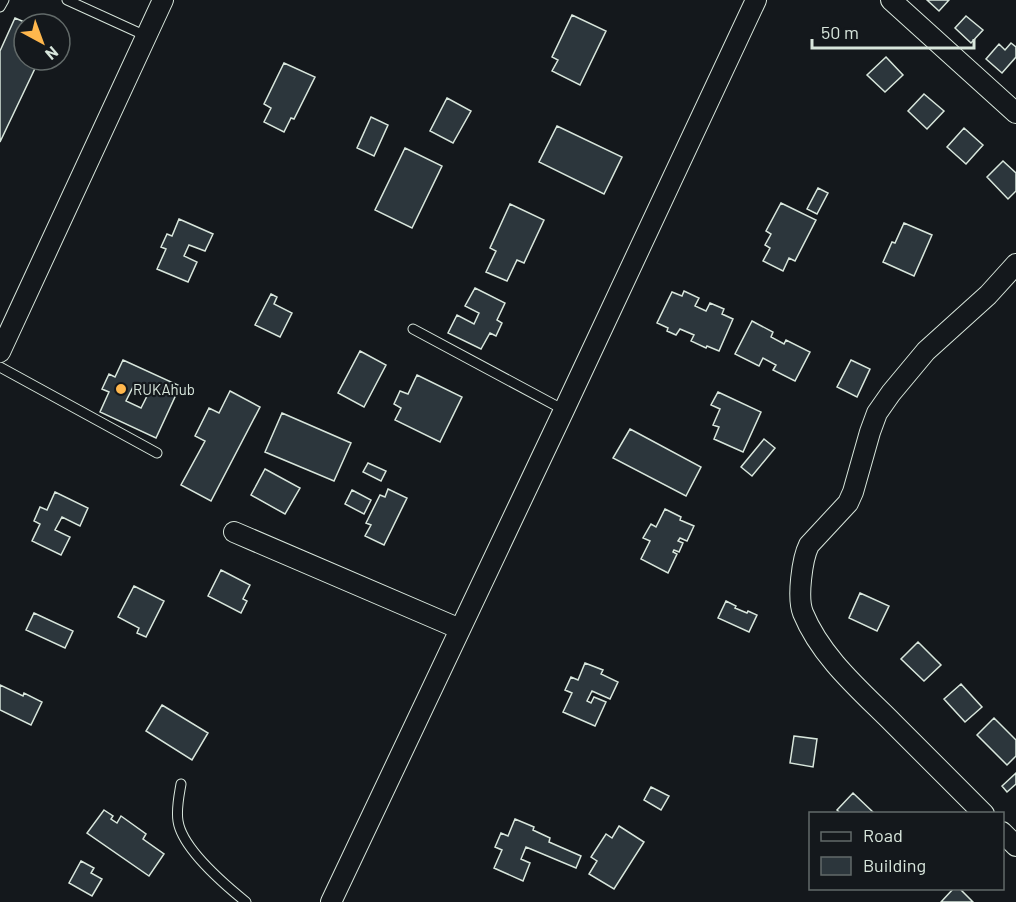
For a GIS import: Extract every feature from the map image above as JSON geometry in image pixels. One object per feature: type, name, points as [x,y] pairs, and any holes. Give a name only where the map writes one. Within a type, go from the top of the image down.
[{"type":"street","points":[[0,352],[163,0]]},
{"type":"street","points":[[331,902],[756,0]]},
{"type":"street","points":[[891,0],[1016,113]]},
{"type":"street","points":[[983,812],[853,684],[831,658],[802,611],[802,580],[805,554],[809,545],[848,503],[870,432],[878,413],[891,393],[926,351],[988,294],[1016,264]]},
{"type":"street","points":[[234,532],[460,629]]},
{"type":"street","points":[[1004,834],[1016,846]]},
{"type":"lane","points":[[0,7],[4,0]]},
{"type":"lane","points":[[67,0],[146,36]]},
{"type":"lane","points":[[413,329],[564,410]]},
{"type":"lane","points":[[0,367],[157,453]]},
{"type":"lane","points":[[181,784],[177,804],[178,822],[183,837],[196,854],[246,902]]},
{"type":"building","points":[[927,0],[949,0],[939,11]]},
{"type":"building","points":[[572,15],[606,31],[580,85],[552,71],[558,60],[552,57]]},
{"type":"building","points":[[966,16],[983,30],[971,43],[955,28]]},
{"type":"building","points":[[12,25],[12,72],[33,72],[0,142],[0,51]]},
{"type":"building","points":[[1011,43],[1016,47],[1016,57],[1002,73],[986,59],[999,44],[1005,50]]},
{"type":"building","points":[[886,57],[903,75],[885,92],[867,75]]},
{"type":"building","points":[[284,63],[315,77],[294,119],[291,118],[284,132],[264,122],[271,108],[264,104]]},
{"type":"building","points":[[924,94],[944,111],[927,129],[908,111]]},
{"type":"building","points":[[447,98],[471,111],[453,143],[430,131]]},
{"type":"building","points":[[371,117],[388,125],[374,156],[357,148]]},
{"type":"building","points":[[557,126],[622,157],[604,194],[539,162]]},
{"type":"building","points":[[964,128],[983,145],[966,164],[947,147]]},
{"type":"building","points":[[405,148],[442,166],[412,228],[375,210]]},
{"type":"building","points":[[1003,161],[1016,173],[1016,191],[1008,199],[987,177]]},
{"type":"building","points":[[818,188],[828,193],[817,214],[807,209]]},
{"type":"building","points":[[781,203],[816,220],[795,261],[789,258],[783,271],[763,261],[770,248],[765,245],[771,234],[766,231]]},
{"type":"building","points":[[510,204],[544,220],[524,263],[517,260],[507,281],[486,272],[496,251],[490,248]]},
{"type":"building","points":[[179,219],[213,234],[205,251],[189,245],[184,256],[197,262],[188,282],[157,269],[166,249],[161,247],[167,234],[172,236]]},
{"type":"building","points":[[904,223],[932,235],[914,276],[883,262]]},
{"type":"building","points":[[475,288],[505,303],[497,320],[502,323],[496,336],[490,333],[481,349],[448,333],[457,315],[474,324],[479,313],[465,306]]},
{"type":"building","points":[[684,291],[699,298],[695,306],[706,311],[710,303],[724,309],[722,314],[733,319],[719,351],[691,341],[694,335],[680,329],[676,335],[657,323],[672,292],[682,296]]},
{"type":"building","points":[[271,294],[277,297],[274,304],[292,313],[280,337],[255,325]]},
{"type":"building","points":[[752,321],[773,332],[771,337],[784,344],[786,340],[810,352],[795,381],[773,370],[776,365],[763,358],[759,366],[735,354]]},
{"type":"building","points":[[360,351],[386,365],[364,407],[338,393]]},
{"type":"building","points":[[123,360],[180,386],[156,438],[100,412],[109,392],[102,389],[109,374],[115,377]],"holes":[[[133,387],[148,394],[141,408],[126,401]]]},
{"type":"building","points":[[851,360],[870,369],[857,397],[837,387]]},
{"type":"building","points":[[417,375],[462,397],[440,442],[395,420],[401,408],[394,404],[400,391],[408,394]]},
{"type":"building","points":[[230,391],[260,407],[211,501],[181,485],[205,441],[195,436],[209,408],[219,413]]},
{"type":"building","points":[[718,392],[761,412],[743,452],[714,439],[719,427],[713,425],[720,409],[711,405]]},
{"type":"building","points":[[282,413],[351,443],[334,481],[265,452]]},
{"type":"building","points":[[630,429],[701,467],[686,496],[613,458]]},
{"type":"building","points":[[764,439],[775,448],[752,476],[741,467]]},
{"type":"building","points":[[368,463],[386,471],[381,481],[363,472]]},
{"type":"building","points":[[265,469],[300,488],[285,514],[251,495]]},
{"type":"building","points":[[388,489],[407,498],[384,545],[365,536],[371,525],[366,523],[380,495],[385,497]]},
{"type":"building","points":[[352,490],[371,500],[364,514],[345,504]]},
{"type":"building","points":[[55,492],[88,508],[80,526],[62,517],[55,530],[70,537],[61,555],[32,541],[40,524],[34,521],[40,507],[47,510]]},
{"type":"building","points":[[665,509],[681,517],[680,520],[694,526],[687,541],[680,538],[678,541],[683,543],[679,552],[674,550],[673,552],[677,554],[668,573],[641,559],[650,541],[643,538],[651,524],[656,527]]},
{"type":"building","points":[[221,570],[250,585],[243,599],[247,601],[241,613],[208,596]]},
{"type":"building","points":[[134,586],[164,601],[146,637],[137,633],[139,628],[118,617]]},
{"type":"building","points":[[860,593],[889,606],[877,631],[849,618]]},
{"type":"building","points":[[726,601],[736,606],[735,608],[757,615],[749,632],[718,618]]},
{"type":"building","points":[[34,613],[73,631],[65,648],[26,630]]},
{"type":"building","points":[[918,642],[941,665],[924,681],[901,659]]},
{"type":"building","points":[[585,663],[603,670],[601,674],[618,682],[610,699],[592,691],[587,701],[591,703],[594,697],[606,702],[595,726],[563,712],[572,693],[565,690],[571,677],[578,680]]},
{"type":"building","points":[[961,684],[982,707],[965,722],[944,699]]},
{"type":"building","points":[[0,685],[42,702],[31,725],[0,710]]},
{"type":"building","points":[[162,705],[208,733],[192,760],[146,731]]},
{"type":"building","points":[[994,718],[1016,740],[1016,756],[1007,765],[977,735]]},
{"type":"building","points":[[794,736],[817,739],[813,767],[790,763]]},
{"type":"building","points":[[1016,773],[1016,784],[1007,792],[1002,786]]},
{"type":"building","points":[[651,787],[669,796],[661,810],[644,800]]},
{"type":"building","points":[[853,793],[873,812],[839,812],[837,810]]},
{"type":"building","points":[[104,810],[113,816],[111,819],[117,823],[121,816],[146,834],[143,839],[164,854],[149,876],[87,833]]},
{"type":"building","points":[[515,819],[534,827],[533,830],[550,838],[549,842],[581,856],[576,868],[526,847],[521,859],[530,863],[523,881],[494,868],[502,850],[495,847],[501,833],[508,836]]},
{"type":"building","points":[[619,826],[644,842],[614,889],[589,874],[597,861],[591,857],[606,834],[612,838]]},
{"type":"building","points":[[81,861],[94,868],[91,873],[102,879],[92,896],[69,883]]},
{"type":"building","points":[[952,890],[961,890],[973,902],[941,902]]},
{"type":"place","name":"RUKAhub","points":[[121,389]]}]
